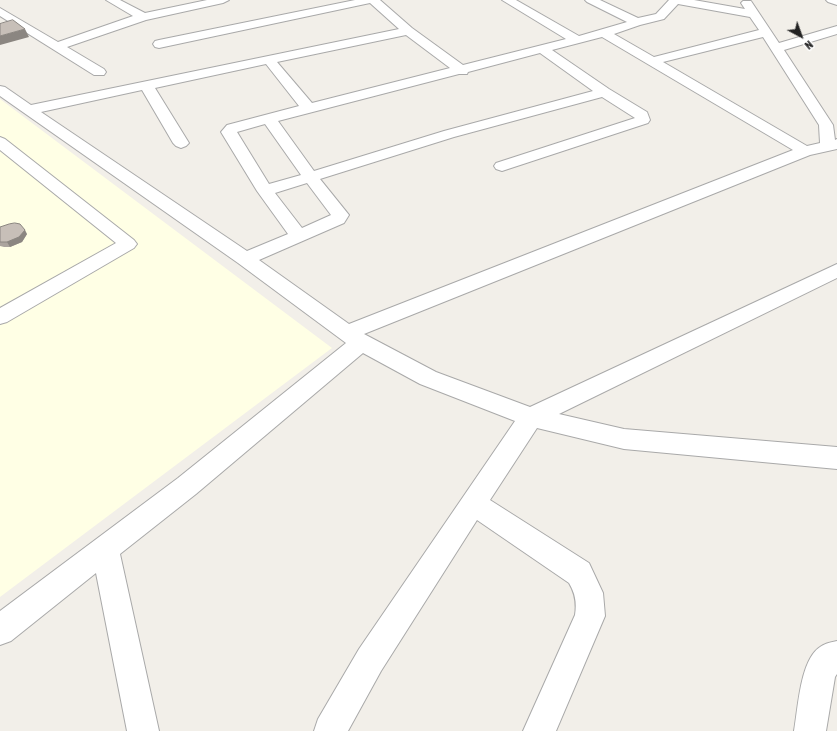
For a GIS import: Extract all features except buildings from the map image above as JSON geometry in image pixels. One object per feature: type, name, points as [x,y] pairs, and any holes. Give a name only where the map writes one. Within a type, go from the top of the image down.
[{"type":"street","points":[[112,0],[143,17]]},
{"type":"street","points":[[58,46],[143,17],[223,0]]},
{"type":"street","points":[[159,44],[372,0],[408,30],[462,71]]},
{"type":"street","points":[[508,0],[577,40]]},
{"type":"street","points":[[591,0],[636,22]]},
{"type":"street","points":[[299,236],[265,191],[229,132],[235,127],[462,71],[604,33],[636,22],[660,17],[675,0],[754,14]]},
{"type":"street","points":[[0,630],[187,486],[354,338],[804,151],[833,144],[826,125],[745,0]]},
{"type":"street","points":[[832,0],[837,2]]},
{"type":"street","points":[[0,11],[99,72]]},
{"type":"street","points":[[28,110],[408,30]]},
{"type":"street","points":[[776,48],[837,30]]},
{"type":"street","points":[[652,61],[766,32]]},
{"type":"street","points":[[604,33],[804,151]]},
{"type":"street","points":[[502,166],[643,120],[644,118],[542,49]]},
{"type":"street","points":[[268,60],[309,109]]},
{"type":"street","points":[[146,85],[181,143]]},
{"type":"street","points":[[0,90],[245,259],[354,338],[428,378],[531,417],[624,439],[834,456]]},
{"type":"street","points":[[265,191],[449,134],[604,92]]},
{"type":"street","points":[[245,259],[340,217],[339,213],[311,178],[269,119]]},
{"type":"street","points":[[0,142],[128,244],[0,317]]},
{"type":"street","points":[[330,731],[370,660],[531,417],[837,270]]},
{"type":"street","points":[[473,503],[579,573],[588,586],[591,601],[590,616],[539,731]]},
{"type":"street","points":[[105,549],[143,731]]},
{"type":"street","points":[[810,731],[820,670],[830,658],[837,656]]},
{"type":"shaded area","points":[[0,99],[332,348],[0,597]]}]
